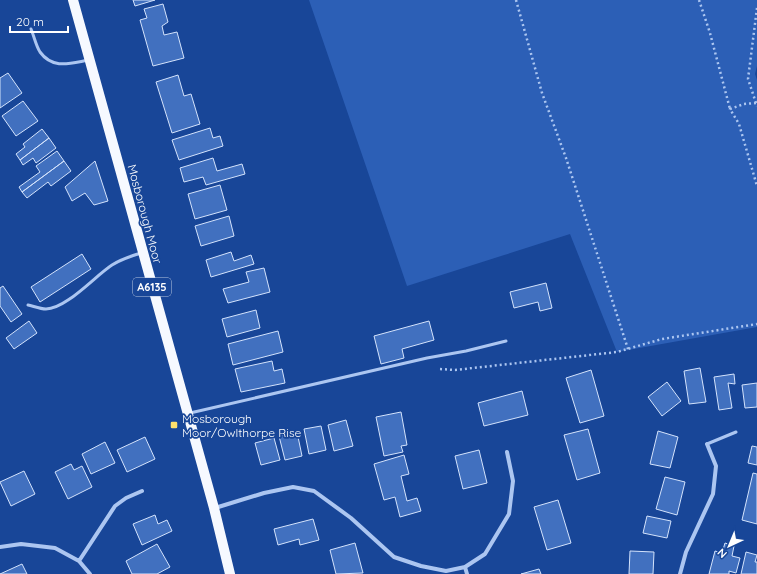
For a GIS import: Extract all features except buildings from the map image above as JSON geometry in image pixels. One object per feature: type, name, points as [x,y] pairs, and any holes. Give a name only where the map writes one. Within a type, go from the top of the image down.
[{"type":"main road","name":"Mosborough Moor","points":[[73,0],[214,508],[230,574]]},
{"type":"street","points":[[680,574],[686,552],[713,494],[716,466],[706,444]]},
{"type":"street","points":[[214,508],[264,492],[293,487],[314,491],[351,518],[394,557],[421,566],[446,571],[465,567],[485,554],[510,514],[513,481],[506,452]]},
{"type":"street","points":[[80,560],[116,506],[126,498],[142,491]]},
{"type":"street","points":[[0,547],[21,544],[55,548],[80,560],[90,574]]},
{"type":"street","points":[[465,567],[467,574]]},
{"type":"lane","points":[[31,29],[40,52],[51,63],[64,64],[90,60]]},
{"type":"lane","points":[[28,305],[47,309],[60,305],[76,295],[112,265],[125,258],[142,253]]},
{"type":"lane","points":[[187,413],[427,358],[466,351],[506,340]]},
{"type":"lane","points":[[706,444],[736,432]]},
{"type":"path","points":[[516,0],[542,92],[566,158],[628,349]]},
{"type":"path","points":[[699,0],[710,33],[730,109],[739,124],[757,186]]},
{"type":"path","points":[[730,109],[744,104],[757,105],[748,79],[757,8]]},
{"type":"path","points":[[437,368],[455,370],[628,349],[662,339],[757,324]]},
{"type":"shaded area","points":[[309,0],[757,0],[757,66],[755,74],[757,80],[757,327],[617,352],[570,234],[407,286]]},
{"type":"place","name":"Mosborough Moor/Owlthorpe Rise","points":[[174,425]]}]
